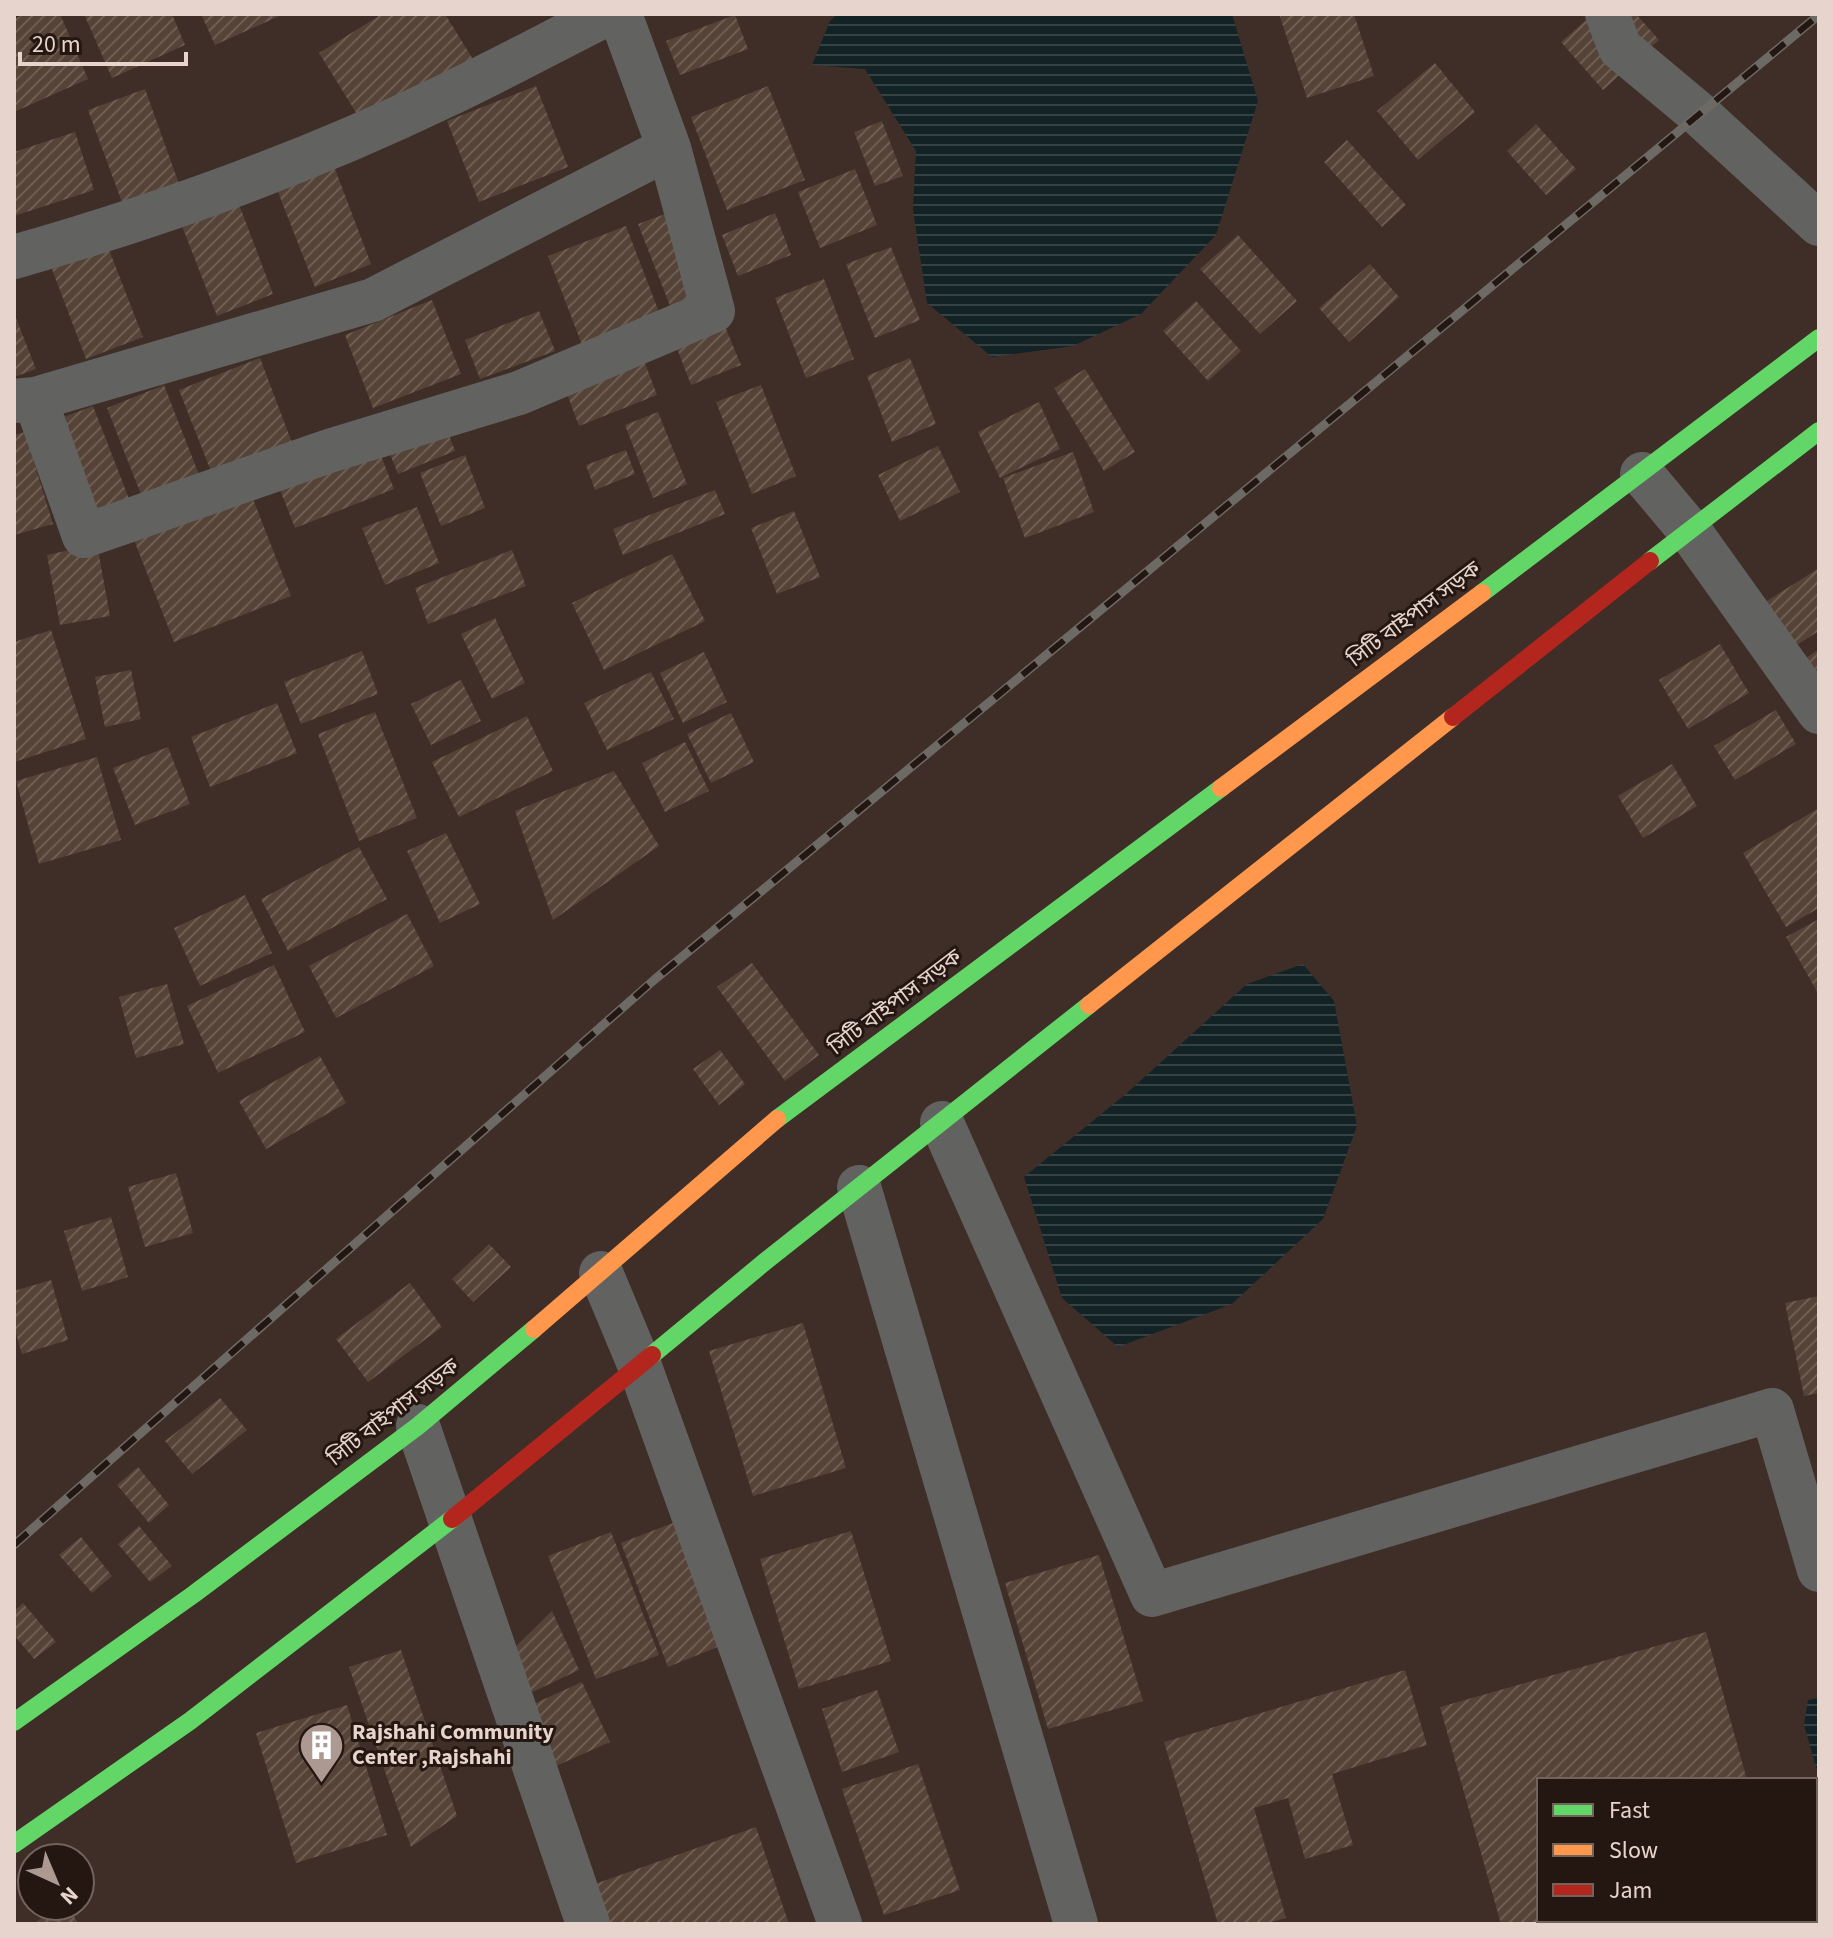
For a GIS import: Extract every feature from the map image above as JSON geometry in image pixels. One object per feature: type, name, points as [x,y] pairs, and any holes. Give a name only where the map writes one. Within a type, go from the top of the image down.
[{"type":"main road","name":"সিটি বাইপাস সড়ক","points":[[14,1722],[207,1585],[418,1426],[601,1273],[769,1125],[1642,474],[1819,338]]},
{"type":"main road","points":[[14,1844],[190,1721],[452,1519],[859,1187],[1689,530],[1819,431]]},
{"type":"street","points":[[14,257],[123,226],[262,175],[444,97],[607,14]]},
{"type":"street","points":[[620,14],[669,148],[713,311],[519,393],[329,451],[84,536],[25,400],[373,300],[669,148]]},
{"type":"street","points":[[1607,14],[1620,48],[1699,114],[1819,224]]},
{"type":"street","points":[[1642,474],[1689,530],[1819,712]]},
{"type":"street","points":[[942,1123],[1152,1595],[1772,1410],[1819,1570]]},
{"type":"street","points":[[859,1187],[1076,1924]]},
{"type":"street","points":[[601,1273],[639,1364],[840,1924]]},
{"type":"street","points":[[418,1426],[588,1924]]},
{"type":"shaded area","points":[[837,14],[1232,14],[1258,101],[1216,235],[1141,314],[1073,346],[992,357],[927,303],[913,210],[916,151],[865,69],[812,65],[830,21]]},
{"type":"shaded area","points":[[1303,964],[1334,1001],[1357,1126],[1323,1219],[1232,1304],[1118,1347],[1062,1298],[1024,1177],[1127,1093],[1247,984]]},
{"type":"shaded area","points":[[1819,1698],[1819,1777],[1804,1725],[1808,1700]]},
{"type":"building","points":[[25,14],[60,14],[88,79],[14,112],[14,19]]},
{"type":"building","points":[[84,14],[172,14],[185,45],[112,78]]},
{"type":"building","points":[[201,14],[284,14],[215,45]]},
{"type":"building","points":[[382,14],[445,14],[474,61],[365,127],[319,53]]},
{"type":"building","points":[[1279,14],[1354,14],[1374,76],[1307,98]]},
{"type":"building","points":[[1593,14],[1636,14],[1659,40],[1603,90],[1561,42]]},
{"type":"building","points":[[735,15],[748,49],[680,75],[666,41]]},
{"type":"building","points":[[1435,63],[1475,112],[1418,160],[1377,111]]},
{"type":"building","points":[[536,86],[568,167],[479,202],[447,121]]},
{"type":"building","points":[[768,86],[805,180],[727,210],[691,117]]},
{"type":"building","points":[[145,89],[179,184],[123,205],[88,110]]},
{"type":"building","points":[[882,121],[903,176],[875,186],[854,132]]},
{"type":"building","points":[[1536,124],[1576,169],[1546,195],[1507,151]]},
{"type":"building","points":[[75,132],[94,190],[14,216],[14,152]]},
{"type":"building","points":[[1347,140],[1406,205],[1382,227],[1324,162]]},
{"type":"building","points":[[335,169],[371,264],[315,287],[278,192]]},
{"type":"building","points":[[855,169],[877,225],[820,248],[798,192]]},
{"type":"building","points":[[237,199],[273,294],[217,316],[180,221]]},
{"type":"building","points":[[673,211],[706,297],[672,311],[638,224]]},
{"type":"building","points":[[775,213],[791,255],[738,276],[722,235]]},
{"type":"building","points":[[626,226],[662,320],[584,350],[548,256]]},
{"type":"building","points":[[1238,235],[1297,301],[1260,334],[1200,269]]},
{"type":"building","points":[[106,242],[143,337],[86,359],[50,264]]},
{"type":"building","points":[[891,247],[920,320],[875,338],[846,264]]},
{"type":"building","points":[[1370,264],[1399,297],[1349,342],[1319,308]]},
{"type":"building","points":[[824,279],[854,359],[806,378],[775,298]]},
{"type":"building","points":[[432,300],[461,374],[373,408],[345,335]]},
{"type":"building","points":[[1196,301],[1241,351],[1208,381],[1163,331]]},
{"type":"building","points":[[539,311],[555,351],[480,379],[465,340]]},
{"type":"building","points":[[14,313],[36,369],[14,377]]},
{"type":"building","points":[[724,324],[741,365],[691,385],[675,343]]},
{"type":"building","points":[[642,355],[657,395],[579,426],[564,386]]},
{"type":"building","points":[[260,358],[294,448],[214,479],[179,390]]},
{"type":"building","points":[[910,358],[936,424],[892,442],[867,376]]},
{"type":"building","points":[[1085,369],[1135,452],[1104,471],[1054,388]]},
{"type":"building","points":[[164,385],[201,480],[144,502],[107,408]]},
{"type":"building","points":[[761,385],[796,476],[752,494],[716,402]]},
{"type":"building","points":[[1039,402],[1060,449],[1000,478],[978,432]]},
{"type":"building","points":[[93,406],[131,504],[94,518],[56,420]]},
{"type":"building","points":[[658,412],[687,484],[653,498],[625,425]]},
{"type":"building","points":[[444,422],[455,451],[398,474],[386,444]]},
{"type":"building","points":[[25,432],[53,524],[14,535],[14,435]]},
{"type":"building","points":[[376,443],[394,489],[295,528],[277,482]]},
{"type":"building","points":[[938,446],[960,492],[900,521],[878,475]]},
{"type":"building","points":[[626,450],[635,474],[595,490],[586,465]]},
{"type":"building","points":[[1073,452],[1094,512],[1025,538],[1003,478]]},
{"type":"building","points":[[465,455],[485,508],[441,526],[420,473]]},
{"type":"building","points":[[715,490],[725,514],[623,555],[613,529]]},
{"type":"building","points":[[251,494],[291,596],[174,642],[134,540]]},
{"type":"building","points":[[417,507],[439,563],[385,585],[362,528]]},
{"type":"building","points":[[794,511],[820,577],[777,594],[751,528]]},
{"type":"building","points":[[97,544],[110,616],[60,625],[47,555]]},
{"type":"building","points":[[512,550],[526,586],[428,624],[415,588]]},
{"type":"building","points":[[672,554],[705,621],[604,670],[572,603]]},
{"type":"building","points":[[1819,568],[1819,631],[1784,653],[1756,608]]},
{"type":"building","points":[[495,618],[525,683],[492,699],[461,634]]},
{"type":"building","points":[[51,630],[86,739],[14,762],[14,642]]},
{"type":"building","points":[[1720,644],[1749,693],[1688,729],[1659,680]]},
{"type":"building","points":[[1819,649],[1819,711],[1790,669]]},
{"type":"building","points":[[362,651],[378,694],[301,724],[284,682]]},
{"type":"building","points":[[704,652],[727,702],[683,723],[660,673]]},
{"type":"building","points":[[131,670],[141,719],[105,727],[95,677]]},
{"type":"building","points":[[651,672],[674,719],[607,750],[584,703]]},
{"type":"building","points":[[461,680],[481,721],[431,745],[411,704]]},
{"type":"building","points":[[277,703],[297,753],[210,787],[191,737]]},
{"type":"building","points":[[1776,710],[1796,744],[1735,780],[1714,746]]},
{"type":"building","points":[[375,712],[417,818],[359,841],[318,734]]},
{"type":"building","points":[[731,713],[754,762],[711,783],[687,734]]},
{"type":"building","points":[[527,716],[553,771],[459,817],[432,762]]},
{"type":"building","points":[[685,742],[709,791],[665,812],[642,763]]},
{"type":"building","points":[[168,747],[190,804],[135,825],[113,768]]},
{"type":"building","points":[[97,757],[121,840],[39,864],[16,781]]},
{"type":"building","points":[[1672,764],[1697,806],[1643,838],[1618,796]]},
{"type":"building","points":[[614,771],[659,846],[553,920],[515,811]]},
{"type":"building","points":[[1819,808],[1819,908],[1786,927],[1743,853]]},
{"type":"building","points":[[446,833],[480,904],[440,923],[407,851]]},
{"type":"building","points":[[359,847],[387,899],[288,951],[261,899]]},
{"type":"building","points":[[245,895],[272,953],[200,986],[174,928]]},
{"type":"building","points":[[407,914],[434,966],[336,1018],[309,966]]},
{"type":"building","points":[[1819,919],[1819,995],[1786,937]]},
{"type":"building","points":[[752,963],[819,1055],[785,1081],[717,987]]},
{"type":"building","points":[[274,965],[305,1032],[218,1073],[187,1006]]},
{"type":"building","points":[[167,984],[184,1044],[136,1058],[119,997]]},
{"type":"building","points":[[720,1050],[745,1084],[719,1105],[693,1069]]},
{"type":"building","points":[[320,1056],[346,1103],[266,1149],[239,1101]]},
{"type":"building","points":[[176,1173],[193,1233],[145,1247],[128,1187]]},
{"type":"building","points":[[111,1217],[128,1277],[82,1291],[64,1231]]},
{"type":"building","points":[[489,1244],[511,1267],[473,1302],[452,1279]]},
{"type":"building","points":[[51,1280],[68,1340],[22,1354],[14,1327],[14,1291]]},
{"type":"building","points":[[410,1283],[442,1327],[368,1382],[336,1339]]},
{"type":"building","points":[[1819,1296],[1819,1393],[1804,1396],[1785,1303]]},
{"type":"building","points":[[803,1323],[846,1468],[753,1496],[709,1351]]},
{"type":"building","points":[[220,1398],[247,1430],[192,1474],[165,1441]]},
{"type":"building","points":[[138,1467],[169,1505],[149,1523],[117,1485]]},
{"type":"building","points":[[683,1519],[730,1642],[668,1667],[621,1543]]},
{"type":"building","points":[[139,1526],[172,1566],[150,1582],[118,1544]]},
{"type":"building","points":[[851,1531],[891,1661],[799,1689],[760,1559]]},
{"type":"building","points":[[611,1532],[659,1655],[596,1679],[548,1556]]},
{"type":"building","points":[[81,1537],[112,1576],[92,1593],[59,1555]]},
{"type":"building","points":[[1099,1555],[1143,1701],[1048,1729],[1005,1583]]},
{"type":"building","points":[[23,1603],[56,1642],[34,1659],[14,1635],[14,1611]]},
{"type":"building","points":[[552,1611],[579,1670],[522,1697],[504,1658]]},
{"type":"building","points":[[1706,1632],[1746,1778],[1537,1778],[1537,1922],[1787,1924],[1501,1924],[1440,1707]]},
{"type":"building","points":[[401,1650],[457,1816],[411,1847],[349,1667]]},
{"type":"building","points":[[1405,1670],[1427,1745],[1332,1774],[1353,1845],[1305,1859],[1288,1798],[1254,1808],[1286,1918],[1264,1924],[1218,1924],[1164,1742]]},
{"type":"building","points":[[582,1682],[610,1742],[556,1766],[529,1706]]},
{"type":"building","points":[[877,1690],[899,1752],[842,1772],[822,1709]]},
{"type":"building","name":"Rajshahi Community Center ,Rajshahi","points":[[347,1705],[387,1835],[296,1863],[256,1733]]},
{"type":"building","points":[[918,1764],[960,1890],[884,1915],[842,1789]]},
{"type":"building","points":[[756,1827],[789,1924],[605,1924],[592,1885]]},
{"type":"building","points":[[78,1922],[79,1924],[33,1924]]},
{"type":"railway","points":[[14,1545],[654,980],[1819,15]]},
{"type":"traffic: fast","points":[[1482,593],[1819,338]]},
{"type":"traffic: fast","points":[[1650,561],[1819,431]]},
{"type":"traffic: fast","points":[[777,1119],[1221,788]]},
{"type":"traffic: fast","points":[[652,1355],[1089,1005]]},
{"type":"traffic: fast","points":[[14,1722],[194,1594],[418,1426],[534,1329]]},
{"type":"traffic: fast","points":[[14,1844],[190,1721],[452,1519]]},
{"type":"traffic: slow","points":[[1221,788],[1482,593]]},
{"type":"traffic: slow","points":[[1089,1005],[1453,717]]},
{"type":"traffic: slow","points":[[534,1329],[777,1119]]},
{"type":"traffic: jam","points":[[1453,717],[1650,561]]},
{"type":"traffic: jam","points":[[452,1519],[652,1355]]},
{"type":"place","name":"Rajshahi Community Center ,Rajshahi","points":[[321,1784]]}]
